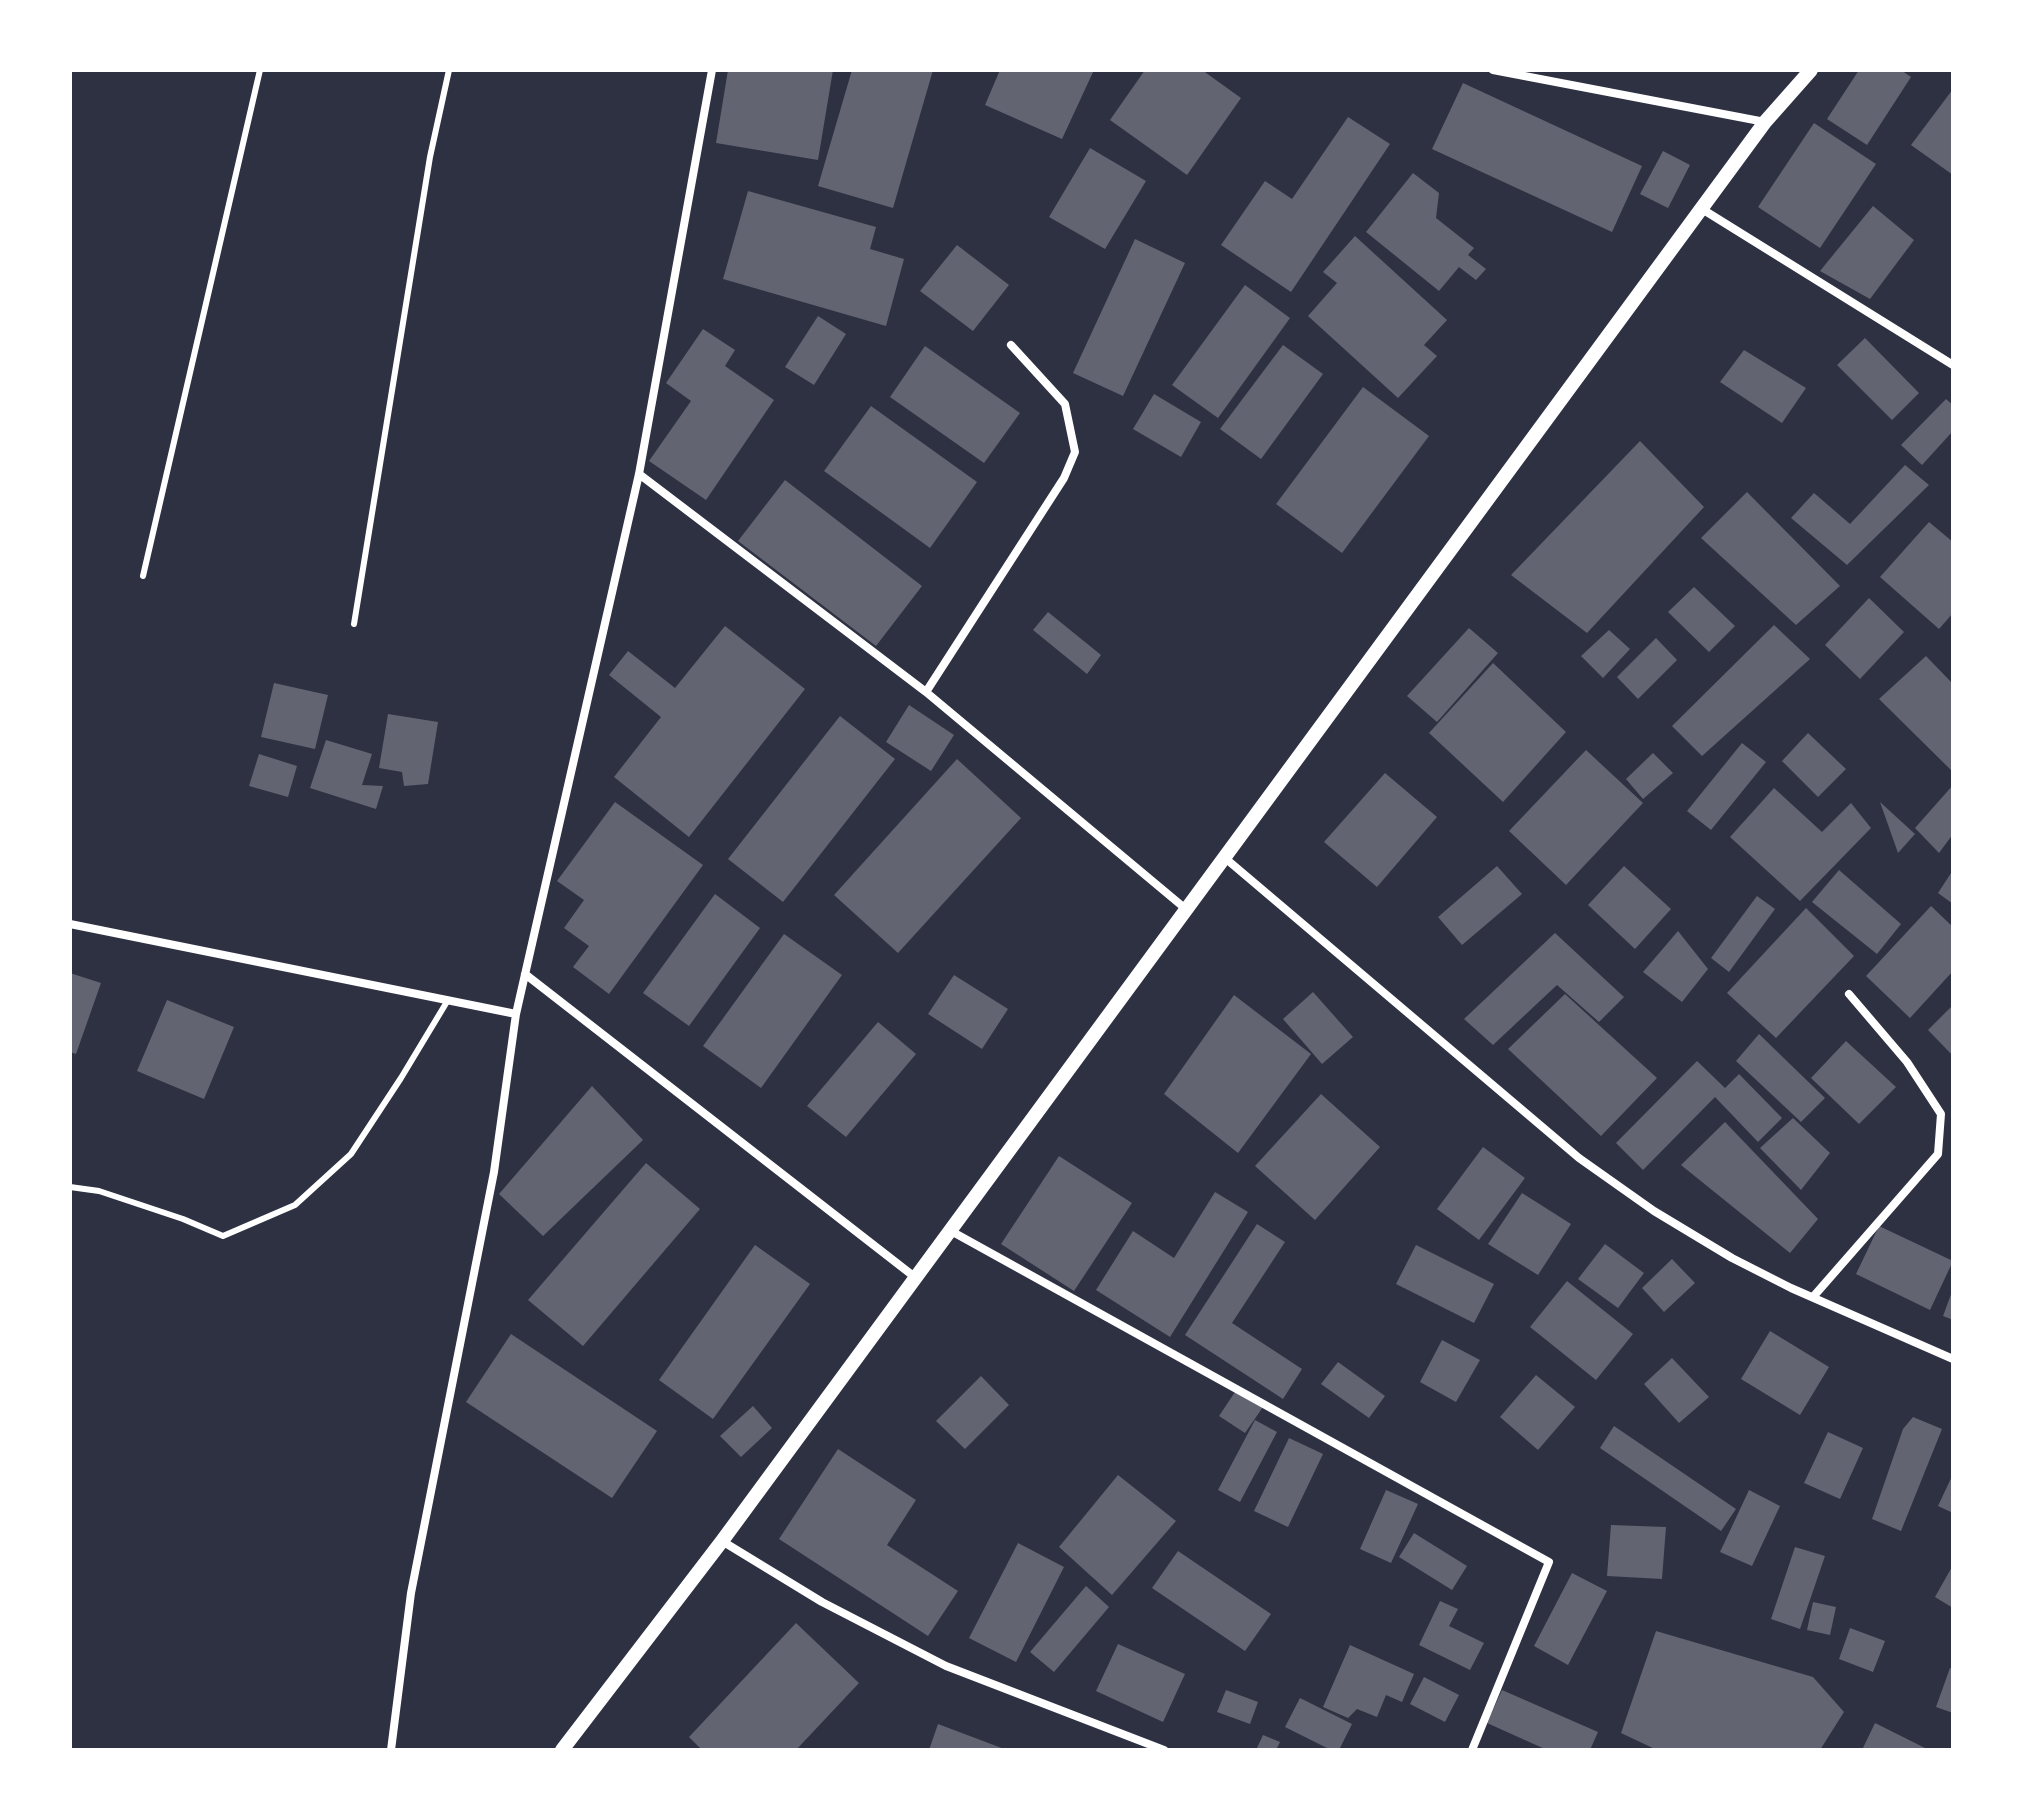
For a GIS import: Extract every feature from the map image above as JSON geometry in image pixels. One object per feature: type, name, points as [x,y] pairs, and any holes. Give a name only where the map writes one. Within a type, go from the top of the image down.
[{"type":"street","points":[[391,1750],[411,1593],[494,1172],[516,1014],[639,474],[712,70]]},
{"type":"street","points":[[1493,70],[1765,122]]},
{"type":"street","points":[[562,1750],[722,1541],[1765,122],[1811,70]]},
{"type":"street","points":[[1702,209],[1953,365]]},
{"type":"street","points":[[926,692],[1064,478],[1075,452],[1065,404],[1011,345]]},
{"type":"street","points":[[639,474],[926,692],[1187,910]]},
{"type":"street","points":[[1225,858],[1579,1158],[1654,1211],[1732,1258],[1953,1359]]},
{"type":"street","points":[[70,924],[516,1014]]},
{"type":"street","points":[[525,974],[916,1278]]},
{"type":"street","points":[[1813,1297],[1938,1154],[1941,1114],[1907,1062],[1849,994]]},
{"type":"street","points":[[951,1231],[1549,1562],[1472,1750]]},
{"type":"street","points":[[722,1541],[822,1602],[946,1666],[1164,1750]]},
{"type":"lane","points":[[143,576],[260,70]]},
{"type":"lane","points":[[354,624],[430,157],[449,70]]},
{"type":"lane","points":[[70,1187],[99,1191],[223,1236],[295,1205],[351,1154],[448,1000]]},
{"type":"building","points":[[728,70],[833,70],[818,160],[716,143]]},
{"type":"building","points":[[852,70],[933,70],[893,208],[818,186]]},
{"type":"building","points":[[1000,70],[1094,70],[1062,139],[985,105]]},
{"type":"building","points":[[1145,70],[1202,70],[1241,98],[1187,175],[1110,120]]},
{"type":"building","points":[[1859,70],[1901,70],[1911,77],[1867,145],[1827,119]]},
{"type":"building","points":[[1463,83],[1642,166],[1612,232],[1432,149]]},
{"type":"building","points":[[1953,89],[1953,175],[1911,145]]},
{"type":"building","points":[[1348,117],[1390,144],[1291,292],[1221,245],[1265,181],[1292,199]]},
{"type":"building","points":[[1814,123],[1876,164],[1820,248],[1758,207]]},
{"type":"building","points":[[1090,148],[1146,181],[1105,249],[1049,217]]},
{"type":"building","points":[[1663,151],[1690,165],[1668,208],[1640,194]]},
{"type":"building","points":[[1413,173],[1439,193],[1436,218],[1474,248],[1468,255],[1486,269],[1476,280],[1459,267],[1439,291],[1366,232]]},
{"type":"building","points":[[748,191],[876,227],[870,249],[904,259],[886,326],[723,279]]},
{"type":"building","points":[[1873,206],[1914,240],[1870,299],[1820,271]]},
{"type":"building","points":[[1355,236],[1447,320],[1424,345],[1437,356],[1398,398],[1308,316],[1337,283],[1323,272]]},
{"type":"building","points":[[1135,239],[1185,263],[1123,396],[1073,373]]},
{"type":"building","points":[[957,245],[1009,285],[973,331],[920,291]]},
{"type":"building","points":[[1245,285],[1290,318],[1218,418],[1172,385]]},
{"type":"building","points":[[818,316],[846,334],[814,385],[785,367]]},
{"type":"building","points":[[703,329],[735,350],[725,366],[774,400],[706,500],[649,461],[691,401],[666,383]]},
{"type":"building","points":[[1865,338],[1919,393],[1892,420],[1837,365]]},
{"type":"building","points":[[1283,345],[1323,374],[1261,459],[1220,429]]},
{"type":"building","points":[[925,346],[1020,413],[984,463],[890,397]]},
{"type":"building","points":[[1744,350],[1806,388],[1782,423],[1720,382]]},
{"type":"building","points":[[1363,387],[1429,436],[1342,553],[1276,504]]},
{"type":"building","points":[[1154,394],[1201,422],[1181,457],[1133,429]]},
{"type":"building","points":[[1946,399],[1953,405],[1953,431],[1922,465],[1901,445]]},
{"type":"building","points":[[871,406],[977,482],[930,548],[824,471]]},
{"type":"building","points":[[1640,441],[1704,507],[1587,633],[1511,575]]},
{"type":"building","points":[[1905,465],[1929,485],[1847,565],[1791,518],[1814,493],[1850,524]]},
{"type":"building","points":[[785,480],[922,586],[876,646],[738,541]]},
{"type":"building","points":[[1747,492],[1840,586],[1796,625],[1701,538]]},
{"type":"building","points":[[1929,522],[1953,542],[1953,613],[1939,629],[1880,577]]},
{"type":"building","points":[[1694,587],[1735,626],[1709,652],[1668,612]]},
{"type":"building","points":[[1869,598],[1904,632],[1860,679],[1825,645]]},
{"type":"building","points":[[1048,612],[1101,655],[1087,674],[1033,630]]},
{"type":"building","points":[[1774,625],[1810,659],[1702,756],[1672,726]]},
{"type":"building","points":[[725,626],[805,689],[689,837],[614,777],[661,717],[609,675],[628,651],[675,688]]},
{"type":"building","points":[[1469,628],[1498,653],[1437,722],[1407,696]]},
{"type":"building","points":[[1609,630],[1630,649],[1603,678],[1581,656]]},
{"type":"building","points":[[1656,638],[1677,660],[1638,699],[1617,677]]},
{"type":"building","points":[[1926,656],[1953,684],[1953,772],[1879,699]]},
{"type":"building","points":[[1493,663],[1566,732],[1503,802],[1429,733]]},
{"type":"building","points":[[274,683],[328,695],[315,749],[261,737]]},
{"type":"building","points":[[909,705],[954,735],[931,771],[886,742]]},
{"type":"building","points":[[388,714],[438,722],[428,784],[404,786],[402,772],[379,768]]},
{"type":"building","points":[[840,716],[895,759],[783,902],[728,859]]},
{"type":"building","points":[[1808,733],[1846,769],[1818,797],[1782,761]]},
{"type":"building","points":[[326,740],[372,754],[362,785],[383,786],[376,809],[310,788]]},
{"type":"building","points":[[1742,743],[1766,762],[1711,830],[1687,811]]},
{"type":"building","points":[[1586,750],[1643,803],[1566,885],[1509,831]]},
{"type":"building","points":[[1653,753],[1673,773],[1643,799],[1626,779]]},
{"type":"building","points":[[259,754],[297,766],[288,797],[249,786]]},
{"type":"building","points":[[957,759],[1021,818],[898,953],[834,895]]},
{"type":"building","points":[[1385,773],[1437,817],[1377,887],[1324,842]]},
{"type":"building","points":[[1953,785],[1953,834],[1939,853],[1915,828]]},
{"type":"building","points":[[1774,788],[1822,832],[1851,803],[1871,828],[1800,901],[1730,837]]},
{"type":"building","points":[[615,802],[703,865],[609,994],[573,967],[589,946],[564,928],[584,900],[557,881]]},
{"type":"building","points":[[1880,802],[1915,834],[1898,853]]},
{"type":"building","points":[[1497,866],[1522,894],[1462,945],[1438,917]]},
{"type":"building","points":[[1624,866],[1671,909],[1635,949],[1588,905]]},
{"type":"building","points":[[1839,870],[1901,924],[1877,954],[1812,902]]},
{"type":"building","points":[[1953,870],[1953,904],[1938,893]]},
{"type":"building","points":[[715,894],[760,928],[689,1026],[643,993]]},
{"type":"building","points":[[1757,896],[1775,909],[1729,972],[1711,958]]},
{"type":"building","points":[[1931,906],[1953,927],[1953,971],[1910,1018],[1866,976]]},
{"type":"building","points":[[1806,908],[1854,956],[1776,1038],[1727,993]]},
{"type":"building","points":[[1678,931],[1708,969],[1682,1002],[1643,972]]},
{"type":"building","points":[[1555,933],[1624,997],[1599,1022],[1557,985],[1493,1045],[1464,1019]]},
{"type":"building","points":[[784,934],[842,975],[761,1088],[703,1046]]},
{"type":"building","points":[[70,973],[101,983],[76,1054],[70,1052]]},
{"type":"building","points":[[954,975],[1008,1009],[982,1049],[928,1014]]},
{"type":"building","points":[[1313,992],[1353,1037],[1322,1064],[1283,1019]]},
{"type":"building","points":[[1565,994],[1657,1078],[1601,1136],[1508,1049]]},
{"type":"building","points":[[1234,995],[1311,1054],[1238,1153],[1164,1094]]},
{"type":"building","points":[[167,1000],[234,1027],[204,1099],[137,1071]]},
{"type":"building","points":[[1953,1005],[1953,1056],[1928,1030]]},
{"type":"building","points":[[878,1022],[916,1054],[846,1137],[807,1106]]},
{"type":"building","points":[[1759,1034],[1825,1098],[1801,1122],[1736,1061]]},
{"type":"building","points":[[1846,1041],[1896,1087],[1859,1124],[1811,1078]]},
{"type":"building","points":[[1697,1061],[1725,1088],[1739,1074],[1782,1118],[1758,1142],[1715,1097],[1643,1170],[1616,1143]]},
{"type":"building","points":[[592,1086],[643,1140],[543,1236],[499,1194]]},
{"type":"building","points":[[1321,1094],[1380,1147],[1315,1220],[1255,1166]]},
{"type":"building","points":[[1793,1118],[1830,1153],[1801,1190],[1760,1148]]},
{"type":"building","points":[[1725,1122],[1818,1219],[1790,1253],[1681,1165]]},
{"type":"building","points":[[1483,1147],[1525,1178],[1479,1240],[1437,1209]]},
{"type":"building","points":[[1059,1156],[1132,1203],[1074,1291],[1001,1244]]},
{"type":"building","points":[[646,1163],[700,1209],[583,1346],[528,1300]]},
{"type":"building","points":[[1215,1192],[1248,1212],[1170,1337],[1096,1290],[1133,1231],[1174,1258]]},
{"type":"building","points":[[1522,1193],[1571,1224],[1538,1275],[1488,1244]]},
{"type":"building","points":[[1257,1224],[1285,1242],[1232,1323],[1302,1369],[1283,1399],[1185,1335]]},
{"type":"building","points":[[1879,1226],[1953,1261],[1930,1310],[1856,1274]]},
{"type":"building","points":[[1605,1244],[1644,1273],[1618,1308],[1578,1279]]},
{"type":"building","points":[[755,1245],[810,1284],[713,1419],[659,1380]]},
{"type":"building","points":[[1416,1245],[1494,1284],[1474,1323],[1396,1284]]},
{"type":"building","points":[[1672,1259],[1695,1283],[1664,1312],[1642,1288]]},
{"type":"building","points":[[1567,1281],[1633,1334],[1596,1380],[1530,1327]]},
{"type":"building","points":[[1953,1289],[1953,1320],[1943,1316]]},
{"type":"building","points":[[1770,1331],[1829,1367],[1800,1415],[1741,1379]]},
{"type":"building","points":[[511,1334],[657,1431],[612,1498],[466,1402]]},
{"type":"building","points":[[1442,1340],[1480,1360],[1456,1402],[1420,1382]]},
{"type":"building","points":[[1672,1358],[1709,1397],[1679,1423],[1644,1384]]},
{"type":"building","points":[[1338,1362],[1385,1396],[1369,1418],[1321,1384]]},
{"type":"building","points":[[1536,1375],[1575,1407],[1538,1450],[1500,1417]]},
{"type":"building","points":[[981,1376],[1009,1405],[965,1449],[936,1421]]},
{"type":"building","points":[[1237,1389],[1263,1407],[1245,1433],[1219,1416]]},
{"type":"building","points":[[753,1406],[772,1428],[741,1457],[720,1436]]},
{"type":"building","points":[[1913,1417],[1942,1429],[1901,1531],[1872,1519],[1903,1429]]},
{"type":"building","points":[[1255,1420],[1277,1432],[1240,1502],[1218,1490]]},
{"type":"building","points":[[1614,1426],[1736,1509],[1721,1531],[1600,1448]]},
{"type":"building","points":[[1828,1432],[1863,1448],[1840,1499],[1804,1483]]},
{"type":"building","points":[[1289,1438],[1323,1454],[1288,1527],[1254,1511]]},
{"type":"building","points":[[838,1449],[916,1500],[887,1545],[958,1591],[928,1636],[779,1539]]},
{"type":"building","points":[[1953,1474],[1953,1513],[1938,1506]]},
{"type":"building","points":[[1118,1475],[1176,1521],[1112,1595],[1059,1547]]},
{"type":"building","points":[[1386,1490],[1418,1504],[1391,1563],[1360,1549]]},
{"type":"building","points":[[1749,1490],[1780,1506],[1752,1566],[1720,1552]]},
{"type":"building","points":[[1611,1525],[1666,1527],[1662,1579],[1607,1576]]},
{"type":"building","points":[[1414,1533],[1467,1566],[1452,1590],[1399,1557]]},
{"type":"building","points":[[1018,1543],[1064,1567],[1016,1662],[969,1638]]},
{"type":"building","points":[[1795,1547],[1825,1556],[1800,1629],[1771,1619]]},
{"type":"building","points":[[1178,1551],[1271,1614],[1245,1651],[1152,1588]]},
{"type":"building","points":[[1953,1565],[1953,1608],[1935,1597]]},
{"type":"building","points":[[1572,1573],[1607,1591],[1568,1665],[1534,1646]]},
{"type":"building","points":[[1086,1586],[1109,1607],[1054,1672],[1030,1652]]},
{"type":"building","points":[[1440,1601],[1458,1609],[1449,1626],[1484,1643],[1470,1670],[1419,1645]]},
{"type":"building","points":[[1813,1602],[1836,1607],[1830,1635],[1807,1630]]},
{"type":"building","points":[[796,1623],[859,1683],[796,1750],[702,1750],[689,1737]]},
{"type":"building","points":[[1850,1628],[1885,1641],[1873,1672],[1839,1659]]},
{"type":"building","points":[[1656,1631],[1813,1677],[1844,1712],[1820,1750],[1657,1750],[1621,1733]]},
{"type":"building","points":[[1118,1644],[1185,1674],[1163,1722],[1096,1691]]},
{"type":"building","points":[[1350,1645],[1414,1674],[1402,1702],[1386,1695],[1377,1717],[1357,1709],[1348,1718],[1323,1707]]},
{"type":"building","points":[[1950,1668],[1953,1668],[1953,1713],[1936,1707]]},
{"type":"building","points":[[1424,1677],[1459,1695],[1445,1722],[1410,1704]]},
{"type":"building","points":[[1226,1690],[1258,1702],[1250,1724],[1217,1712]]},
{"type":"building","points":[[1502,1690],[1598,1732],[1590,1750],[1547,1750],[1487,1723]]},
{"type":"building","points":[[1300,1698],[1352,1724],[1339,1750],[1331,1750],[1285,1727]]},
{"type":"building","points":[[1875,1723],[1929,1750],[1862,1750]]},
{"type":"building","points":[[938,1724],[1007,1750],[929,1750]]},
{"type":"building","points":[[1263,1735],[1280,1742],[1276,1750],[1256,1750]]}]
